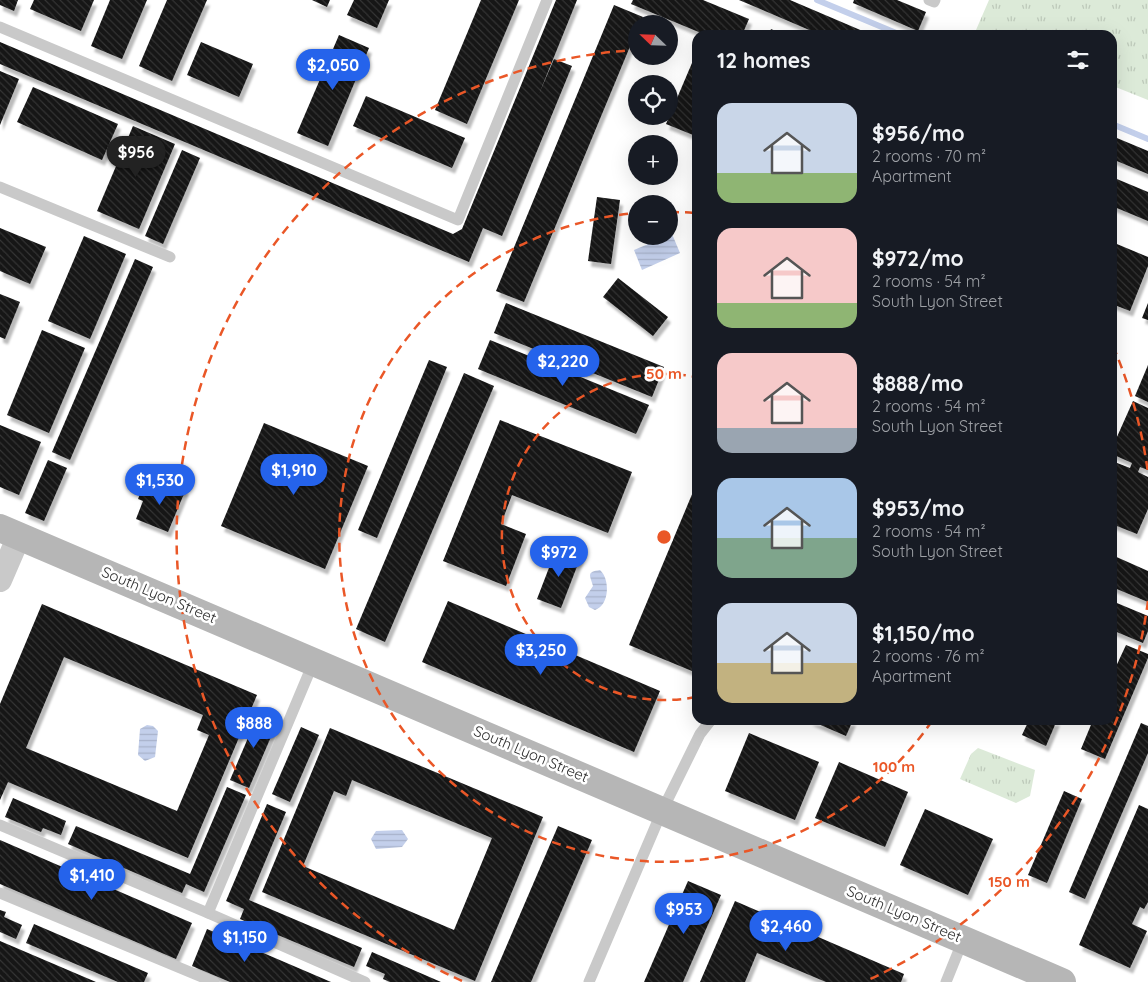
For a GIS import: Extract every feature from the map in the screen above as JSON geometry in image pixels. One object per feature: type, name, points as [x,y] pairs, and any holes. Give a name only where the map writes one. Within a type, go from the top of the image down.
[{"type":"street","points":[[0,580],[9,532]]},
{"type":"street","name":"South Lyon Street","points":[[9,532],[1062,982]]},
{"type":"lane","points":[[0,27],[458,220],[547,0]]},
{"type":"lane","points":[[928,0],[934,2],[935,0]]},
{"type":"lane","points":[[0,187],[170,257]]},
{"type":"lane","points":[[208,913],[314,661]]},
{"type":"lane","points":[[589,982],[662,810],[696,741],[707,725]]},
{"type":"lane","points":[[0,825],[208,913],[364,982]]},
{"type":"lane","points":[[0,893],[214,982]]},
{"type":"lane","points":[[946,982],[964,940]]},
{"type":"lane","points":[[182,982],[187,970]]},
{"type":"green space","points":[[989,0],[1148,0],[1148,100],[1117,88],[1117,30],[976,30]]},
{"type":"green space","points":[[978,748],[1035,770],[1030,796],[1016,803],[960,779],[971,754]]},
{"type":"water","points":[[646,245],[677,245],[680,253],[642,270],[634,250]]},
{"type":"water","points":[[600,570],[606,579],[607,592],[604,603],[595,610],[589,607],[585,598],[593,586],[590,577],[591,573]]},
{"type":"water","points":[[147,725],[153,726],[158,731],[155,757],[145,761],[138,755],[140,729]]},
{"type":"water","points":[[402,830],[408,839],[402,847],[376,849],[371,839],[376,831]]},
{"type":"building","points":[[0,0],[18,0],[14,11],[0,5]]},
{"type":"building","points":[[34,0],[94,0],[81,31],[30,9]]},
{"type":"building","points":[[110,0],[147,0],[122,59],[91,46]]},
{"type":"building","points":[[167,0],[207,0],[172,81],[139,66]]},
{"type":"building","points":[[312,0],[330,0],[327,7]]},
{"type":"building","points":[[354,0],[389,0],[377,28],[347,15]]},
{"type":"building","points":[[481,0],[519,0],[467,124],[435,110]]},
{"type":"building","points":[[556,0],[577,0],[539,94],[554,59],[572,66],[502,236],[483,228],[469,262],[0,64],[0,42],[453,234],[462,229]]},
{"type":"building","points":[[633,0],[703,0],[749,19],[744,30],[694,30],[678,23],[678,15],[658,15],[631,4]]},
{"type":"building","points":[[739,0],[790,0],[860,30],[809,30]]},
{"type":"building","points":[[854,0],[897,0],[926,12],[918,30],[916,30],[853,3]]},
{"type":"building","points":[[614,5],[638,15],[628,15],[628,51],[524,302],[496,291]]},
{"type":"building","points":[[339,35],[369,48],[328,146],[297,133]]},
{"type":"building","points":[[201,42],[253,64],[239,97],[187,75]]},
{"type":"building","points":[[692,63],[692,135],[668,125],[678,125],[678,96]]},
{"type":"building","points":[[0,71],[19,79],[0,125]]},
{"type":"building","points":[[33,87],[118,124],[102,160],[17,122]]},
{"type":"building","points":[[366,96],[465,138],[452,168],[353,126]]},
{"type":"building","points":[[133,126],[175,144],[139,229],[97,211]]},
{"type":"building","points":[[1117,138],[1148,151],[1148,174],[1117,161]]},
{"type":"building","points":[[182,150],[200,158],[163,244],[145,236]]},
{"type":"building","points":[[1117,179],[1148,192],[1148,221],[1117,208]]},
{"type":"building","points":[[597,197],[620,200],[611,264],[588,261]]},
{"type":"building","points":[[0,228],[46,247],[30,284],[0,271]]},
{"type":"building","points":[[84,236],[126,254],[90,339],[48,321]]},
{"type":"building","points":[[1117,244],[1148,257],[1148,266],[1130,311],[1117,306]]},
{"type":"building","points":[[135,259],[153,267],[70,460],[52,452]]},
{"type":"building","points":[[618,278],[668,317],[653,336],[603,297]]},
{"type":"building","points":[[0,294],[20,302],[5,339],[0,337]]},
{"type":"building","points":[[506,303],[664,367],[652,397],[494,333]]},
{"type":"building","points":[[1148,303],[1148,320],[1142,318]]},
{"type":"building","points":[[42,330],[85,348],[49,433],[7,415]]},
{"type":"building","points":[[490,340],[649,405],[636,434],[478,369]]},
{"type":"building","points":[[429,360],[447,367],[377,538],[358,530]]},
{"type":"building","points":[[1148,365],[1148,402],[1135,396]]},
{"type":"building","points":[[464,373],[494,386],[385,642],[356,629]]},
{"type":"building","points":[[1133,401],[1148,408],[1148,470],[1140,467],[1138,472],[1148,477],[1148,509],[1137,534],[1117,526],[1117,463],[1130,468],[1132,463],[1117,456],[1117,437]]},
{"type":"building","points":[[500,420],[632,472],[608,533],[512,495],[501,524],[526,534],[506,586],[443,561]]},
{"type":"building","points":[[264,423],[368,466],[325,569],[221,526]]},
{"type":"building","points":[[0,425],[41,442],[19,495],[0,487]]},
{"type":"building","points":[[48,460],[67,468],[44,521],[25,513]]},
{"type":"building","points":[[167,482],[186,489],[168,532],[136,519],[143,501],[138,499],[143,486],[162,494]]},
{"type":"building","points":[[692,494],[692,671],[629,645]]},
{"type":"building","points":[[557,547],[581,556],[561,608],[537,599]]},
{"type":"building","points":[[1117,557],[1148,571],[1148,602],[1117,589]]},
{"type":"building","points":[[448,601],[660,691],[634,752],[422,662]]},
{"type":"building","points":[[1117,603],[1148,616],[1148,631],[1143,643],[1117,632]]},
{"type":"building","points":[[42,604],[257,695],[188,858],[8,782],[0,800],[0,704]],"holes":[[[64,657],[203,715],[197,730],[209,735],[177,811],[26,748]]]},
{"type":"building","points":[[1126,645],[1148,654],[1148,658],[1105,759],[1081,749],[1091,725],[1117,725],[1117,664]]},
{"type":"building","points":[[260,710],[279,718],[249,788],[230,780]]},
{"type":"building","points":[[1141,723],[1148,726],[1148,753],[1085,899],[1069,892]]},
{"type":"building","points":[[821,725],[851,725],[846,736]]},
{"type":"building","points":[[1027,725],[1055,725],[1046,746],[1022,735]]},
{"type":"building","points":[[301,727],[319,735],[290,802],[272,794]]},
{"type":"building","points":[[330,728],[543,817],[475,981],[262,892]],"holes":[[[352,780],[492,838],[454,930],[303,866],[334,791],[346,796]]]},
{"type":"building","points":[[749,733],[819,762],[795,820],[725,791]]},
{"type":"building","points":[[839,762],[908,792],[885,847],[815,818]]},
{"type":"building","points":[[227,787],[246,795],[204,892],[186,884],[182,893],[68,844],[76,826],[190,874]]},
{"type":"building","points":[[1064,791],[1082,799],[1047,883],[1028,875]]},
{"type":"building","points":[[13,798],[66,821],[61,835],[43,828],[41,832],[5,817]]},
{"type":"building","points":[[267,804],[286,812],[249,900],[362,948],[354,967],[240,919],[244,909],[226,901]]},
{"type":"building","points":[[1139,805],[1148,809],[1148,902],[1144,909],[1140,907],[1132,924],[1147,931],[1130,968],[1079,945]]},
{"type":"building","points":[[925,809],[993,839],[968,895],[900,865]]},
{"type":"building","points":[[558,826],[592,840],[531,982],[491,982]]},
{"type":"building","points":[[0,840],[192,923],[176,959],[0,884]]},
{"type":"building","points":[[688,881],[721,895],[683,982],[644,982]]},
{"type":"building","points":[[735,901],[904,974],[901,982],[826,982],[757,953],[745,982],[700,982]]},
{"type":"building","points":[[0,910],[6,912],[4,917],[22,925],[16,939],[0,932]]},
{"type":"building","points":[[34,924],[148,973],[144,982],[118,982],[26,943]]},
{"type":"building","points":[[207,929],[331,982],[230,982],[192,966]]},
{"type":"building","points":[[0,941],[96,982],[0,982]]},
{"type":"building","points":[[372,952],[441,982],[390,982],[383,979],[385,974],[366,966]]},
{"type":"waterway","points":[[817,0],[889,30]]},
{"type":"waterway","points":[[1117,126],[1148,139]]}]
